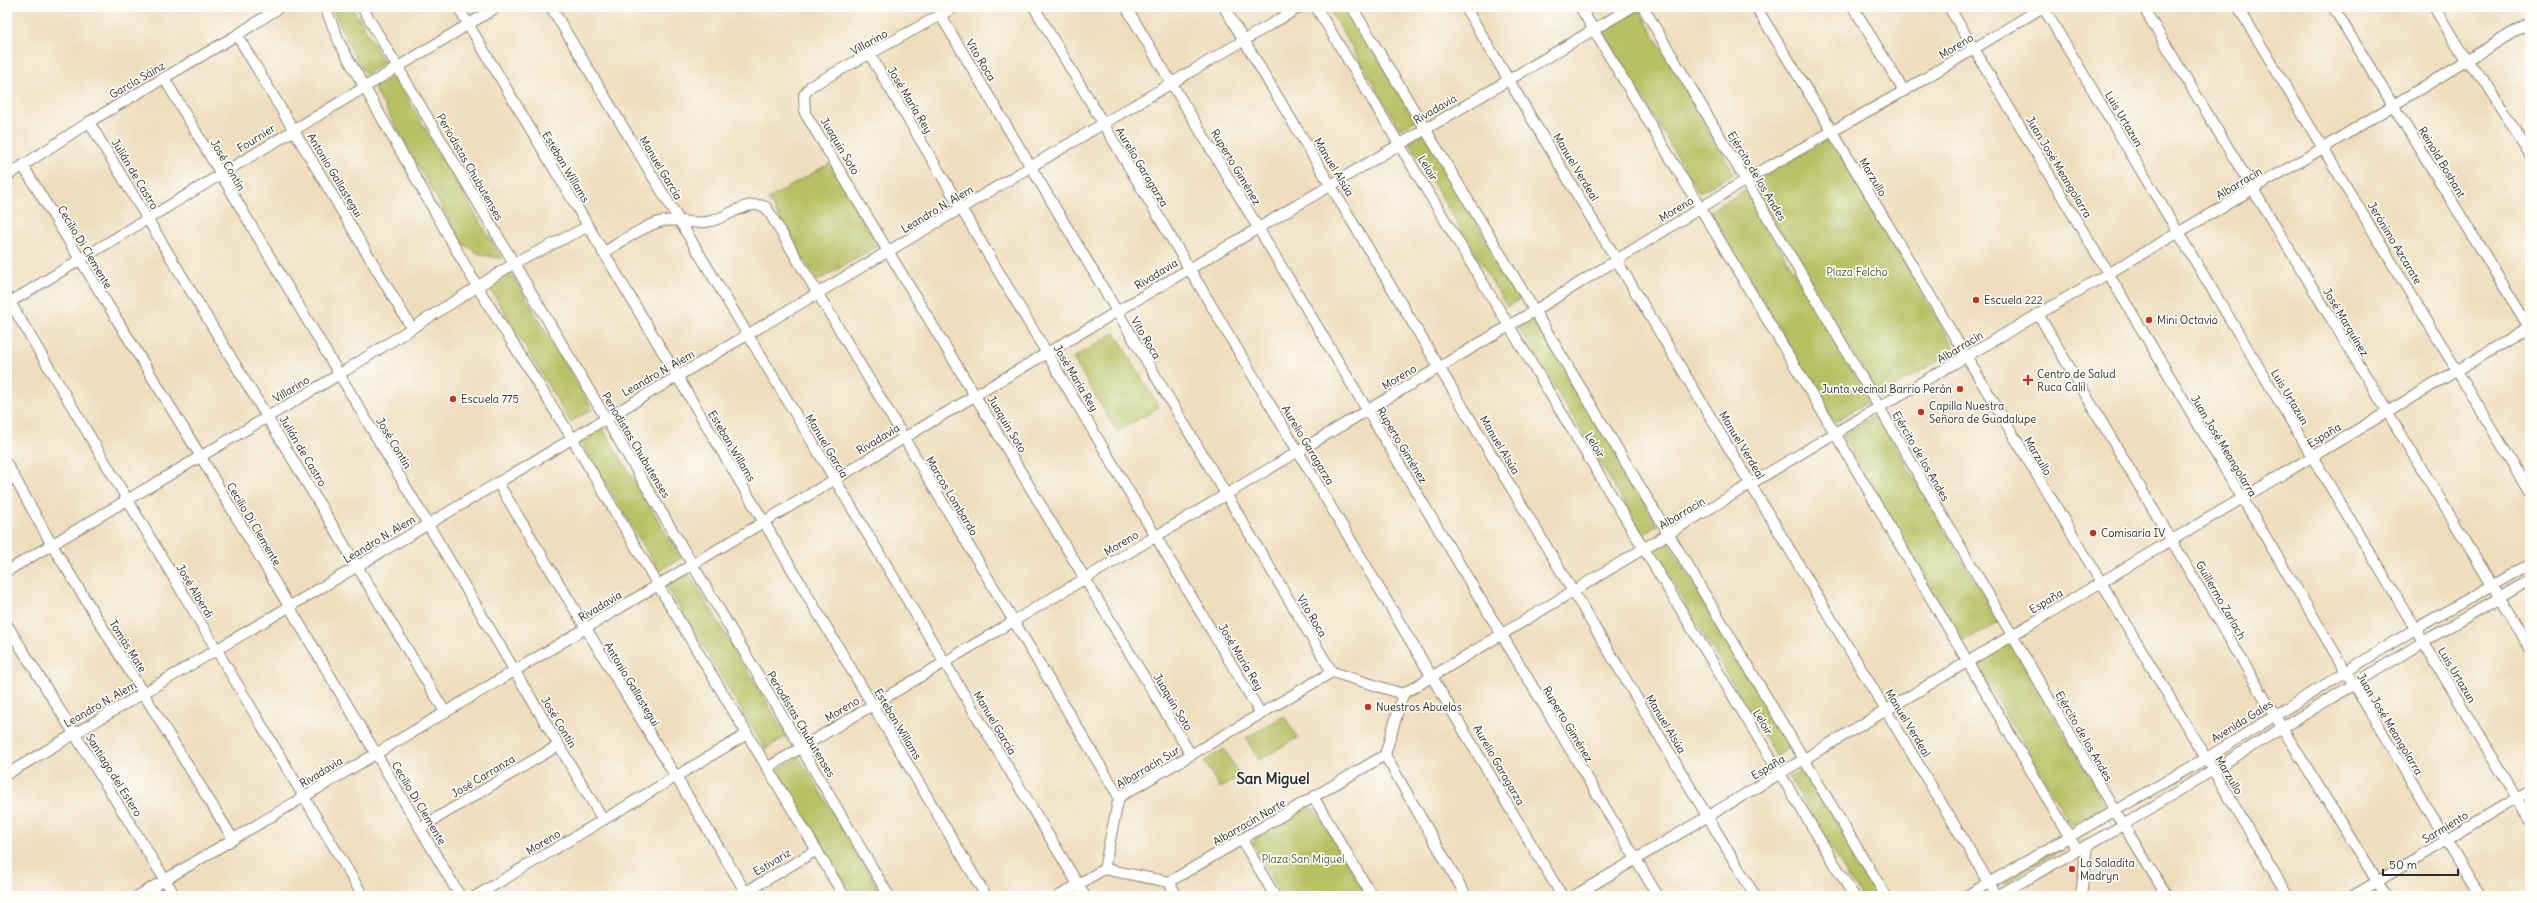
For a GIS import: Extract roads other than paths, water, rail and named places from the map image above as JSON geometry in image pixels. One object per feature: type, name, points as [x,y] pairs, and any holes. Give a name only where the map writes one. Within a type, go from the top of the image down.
[{"type":"street","name":"García Sáinz","points":[[7,176],[89,122],[237,36],[280,7]]},
{"type":"street","points":[[325,7],[340,44],[478,288],[572,438],[844,896]]},
{"type":"street","name":"Periodistas Chubutenses","points":[[362,7],[889,896]]},
{"type":"street","name":"Esteban Willams","points":[[458,7],[587,227],[986,896]]},
{"type":"street","name":"Fournier","points":[[8,301],[148,219],[294,129],[498,7]]},
{"type":"street","name":"Manuel García","points":[[551,7],[833,480],[1085,896]]},
{"type":"street","name":"Villarino","points":[[804,104],[804,95],[812,86],[955,7]]},
{"type":"street","name":"Aurelio Garagarza","points":[[1034,7],[1562,896]]},
{"type":"street","name":"Ruperto Giménez","points":[[1126,7],[1658,896]]},
{"type":"street","name":"Manuel Alsúa","points":[[1224,7],[1755,896]]},
{"type":"street","name":"Leandro N. Alem","points":[[7,774],[498,483],[605,417],[747,336],[1300,7]]},
{"type":"street","name":"Leloir","points":[[1316,7],[1854,896]]},
{"type":"street","name":"Leloir","points":[[1352,7],[1424,130],[1886,896]]},
{"type":"street","name":"Manuel Verdeal","points":[[1465,7],[1997,896]]},
{"type":"street","points":[[1580,7],[1835,433],[1966,663],[2077,850]]},
{"type":"street","name":"Rivadavia","points":[[138,896],[585,628],[764,523],[833,480],[1632,7]]},
{"type":"street","name":"Ejército de los Andes","points":[[1643,7],[1880,408],[2114,810],[2167,896]]},
{"type":"street","name":"Marzullo","points":[[1756,7],[1832,131],[2100,583],[2288,896]]},
{"type":"street","points":[[1853,7],[1904,91]]},
{"type":"street","name":"Juan José Meangolarra","points":[[1949,7],[2480,896]]},
{"type":"street","name":"Moreno","points":[[767,768],[1534,311],[1745,181],[1904,91],[2043,7]]},
{"type":"street","name":"Luis Urtazun","points":[[2043,7],[2530,820]]},
{"type":"street","name":"José Marquínez","points":[[2143,7],[2254,189],[2386,412],[2530,648]]},
{"type":"street","name":"Jerónimo Azcarate","points":[[2238,7],[2458,370],[2530,492]]},
{"type":"street","name":"Reinold Boshant","points":[[2332,7],[2530,328]]},
{"type":"street","points":[[2434,7],[2466,60],[2487,84],[2530,155]]},
{"type":"street","name":"Vito Roca","points":[[941,16],[1225,495],[1332,672]]},
{"type":"street","name":"Albarracín","points":[[1403,694],[1432,675],[1752,485],[1835,433],[1880,408],[2108,272],[2254,189],[2530,22]]},
{"type":"street","name":"Antonio Gallastegui","points":[[237,36],[411,327]]},
{"type":"street","name":"José María Rey","points":[[870,55],[1261,714]]},
{"type":"street","name":"José Contín","points":[[164,78],[219,175],[340,374],[604,820]]},
{"type":"street","name":"Juaquín Soto","points":[[804,104],[805,113],[976,395],[1191,755]]},
{"type":"street","name":"Julián de Castro","points":[[89,122],[269,416],[446,712]]},
{"type":"street","name":"Cecilio Di Clemente","points":[[23,166],[78,260],[201,457],[460,896]]},
{"type":"street","name":"Marcos Lombardo","points":[[678,221],[704,223],[748,205],[759,204],[766,207],[1119,797]]},
{"type":"street","points":[[603,253],[650,225],[662,221],[678,221]]},
{"type":"street","name":"Villarino","points":[[7,572],[340,374],[411,327],[478,288],[513,264],[587,227]]},
{"type":"street","name":"José Alberdi","points":[[8,301],[303,797],[364,896]]},
{"type":"street","name":"Guillermo Zarlach","points":[[2038,314],[2275,716],[2386,896]]},
{"type":"street","name":"España","points":[[1574,896],[2386,412],[2530,328]]},
{"type":"street","name":"Tomás Mate","points":[[7,464],[52,545],[233,839]]},
{"type":"street","name":"Antonio Gallastegui","points":[[498,483],[675,777],[744,895]]},
{"type":"street","name":"Avenida Gales","points":[[1966,896],[2205,759],[2415,629],[2530,564]]},
{"type":"street","points":[[1997,896],[2213,772],[2282,727],[2423,642],[2530,580]]},
{"type":"street","name":"Santiago del Estero","points":[[7,625],[166,879],[175,896]]},
{"type":"street","points":[[1332,672],[1403,694],[1385,755],[1466,896]]},
{"type":"street","name":"Albarracín Sur","points":[[1104,869],[1119,797],[1332,672]]},
{"type":"street","name":"Moreno","points":[[476,896],[747,734]]},
{"type":"street","name":"José Carranza","points":[[420,828],[559,745]]},
{"type":"street","name":"Albarracín Norte","points":[[1169,882],[1385,755]]},
{"type":"street","name":"Sarmiento","points":[[2353,896],[2530,790]]},
{"type":"street","points":[[1314,798],[1372,896]]},
{"type":"street","points":[[1242,840],[1275,896]]},
{"type":"street","points":[[2081,896],[2087,845]]},
{"type":"street","name":"Estivariz","points":[[744,895],[817,850]]},
{"type":"street","points":[[1059,896],[1104,869],[1169,882],[1177,896]]},
{"type":"place","name":"Escuela 222","points":[[1976,300]]},
{"type":"place","name":"Mini Octavio","points":[[2149,320]]},
{"type":"place","name":"Centro de Salud Ruca Calil","points":[[2028,380]]},
{"type":"place","name":"Junta vecinal Barrio Perón","points":[[1960,389]]},
{"type":"place","name":"Escuela 775","points":[[453,399]]},
{"type":"place","name":"Capilla Nuestra Señora de Guadalupe","points":[[1921,412]]},
{"type":"place","name":"Comisaría IV","points":[[2093,533]]},
{"type":"place","name":"Nuestros Abuelos","points":[[1368,707]]},
{"type":"place","name":"La Saladita Madryn","points":[[2072,869]]},
{"type":"district","name":"San Miguel","points":[[1273,779]]},
{"type":"park label","name":"Plaza Felcho","points":[[1857,272]]},
{"type":"park label","name":"Plaza San Miguel","points":[[1303,859]]}]
